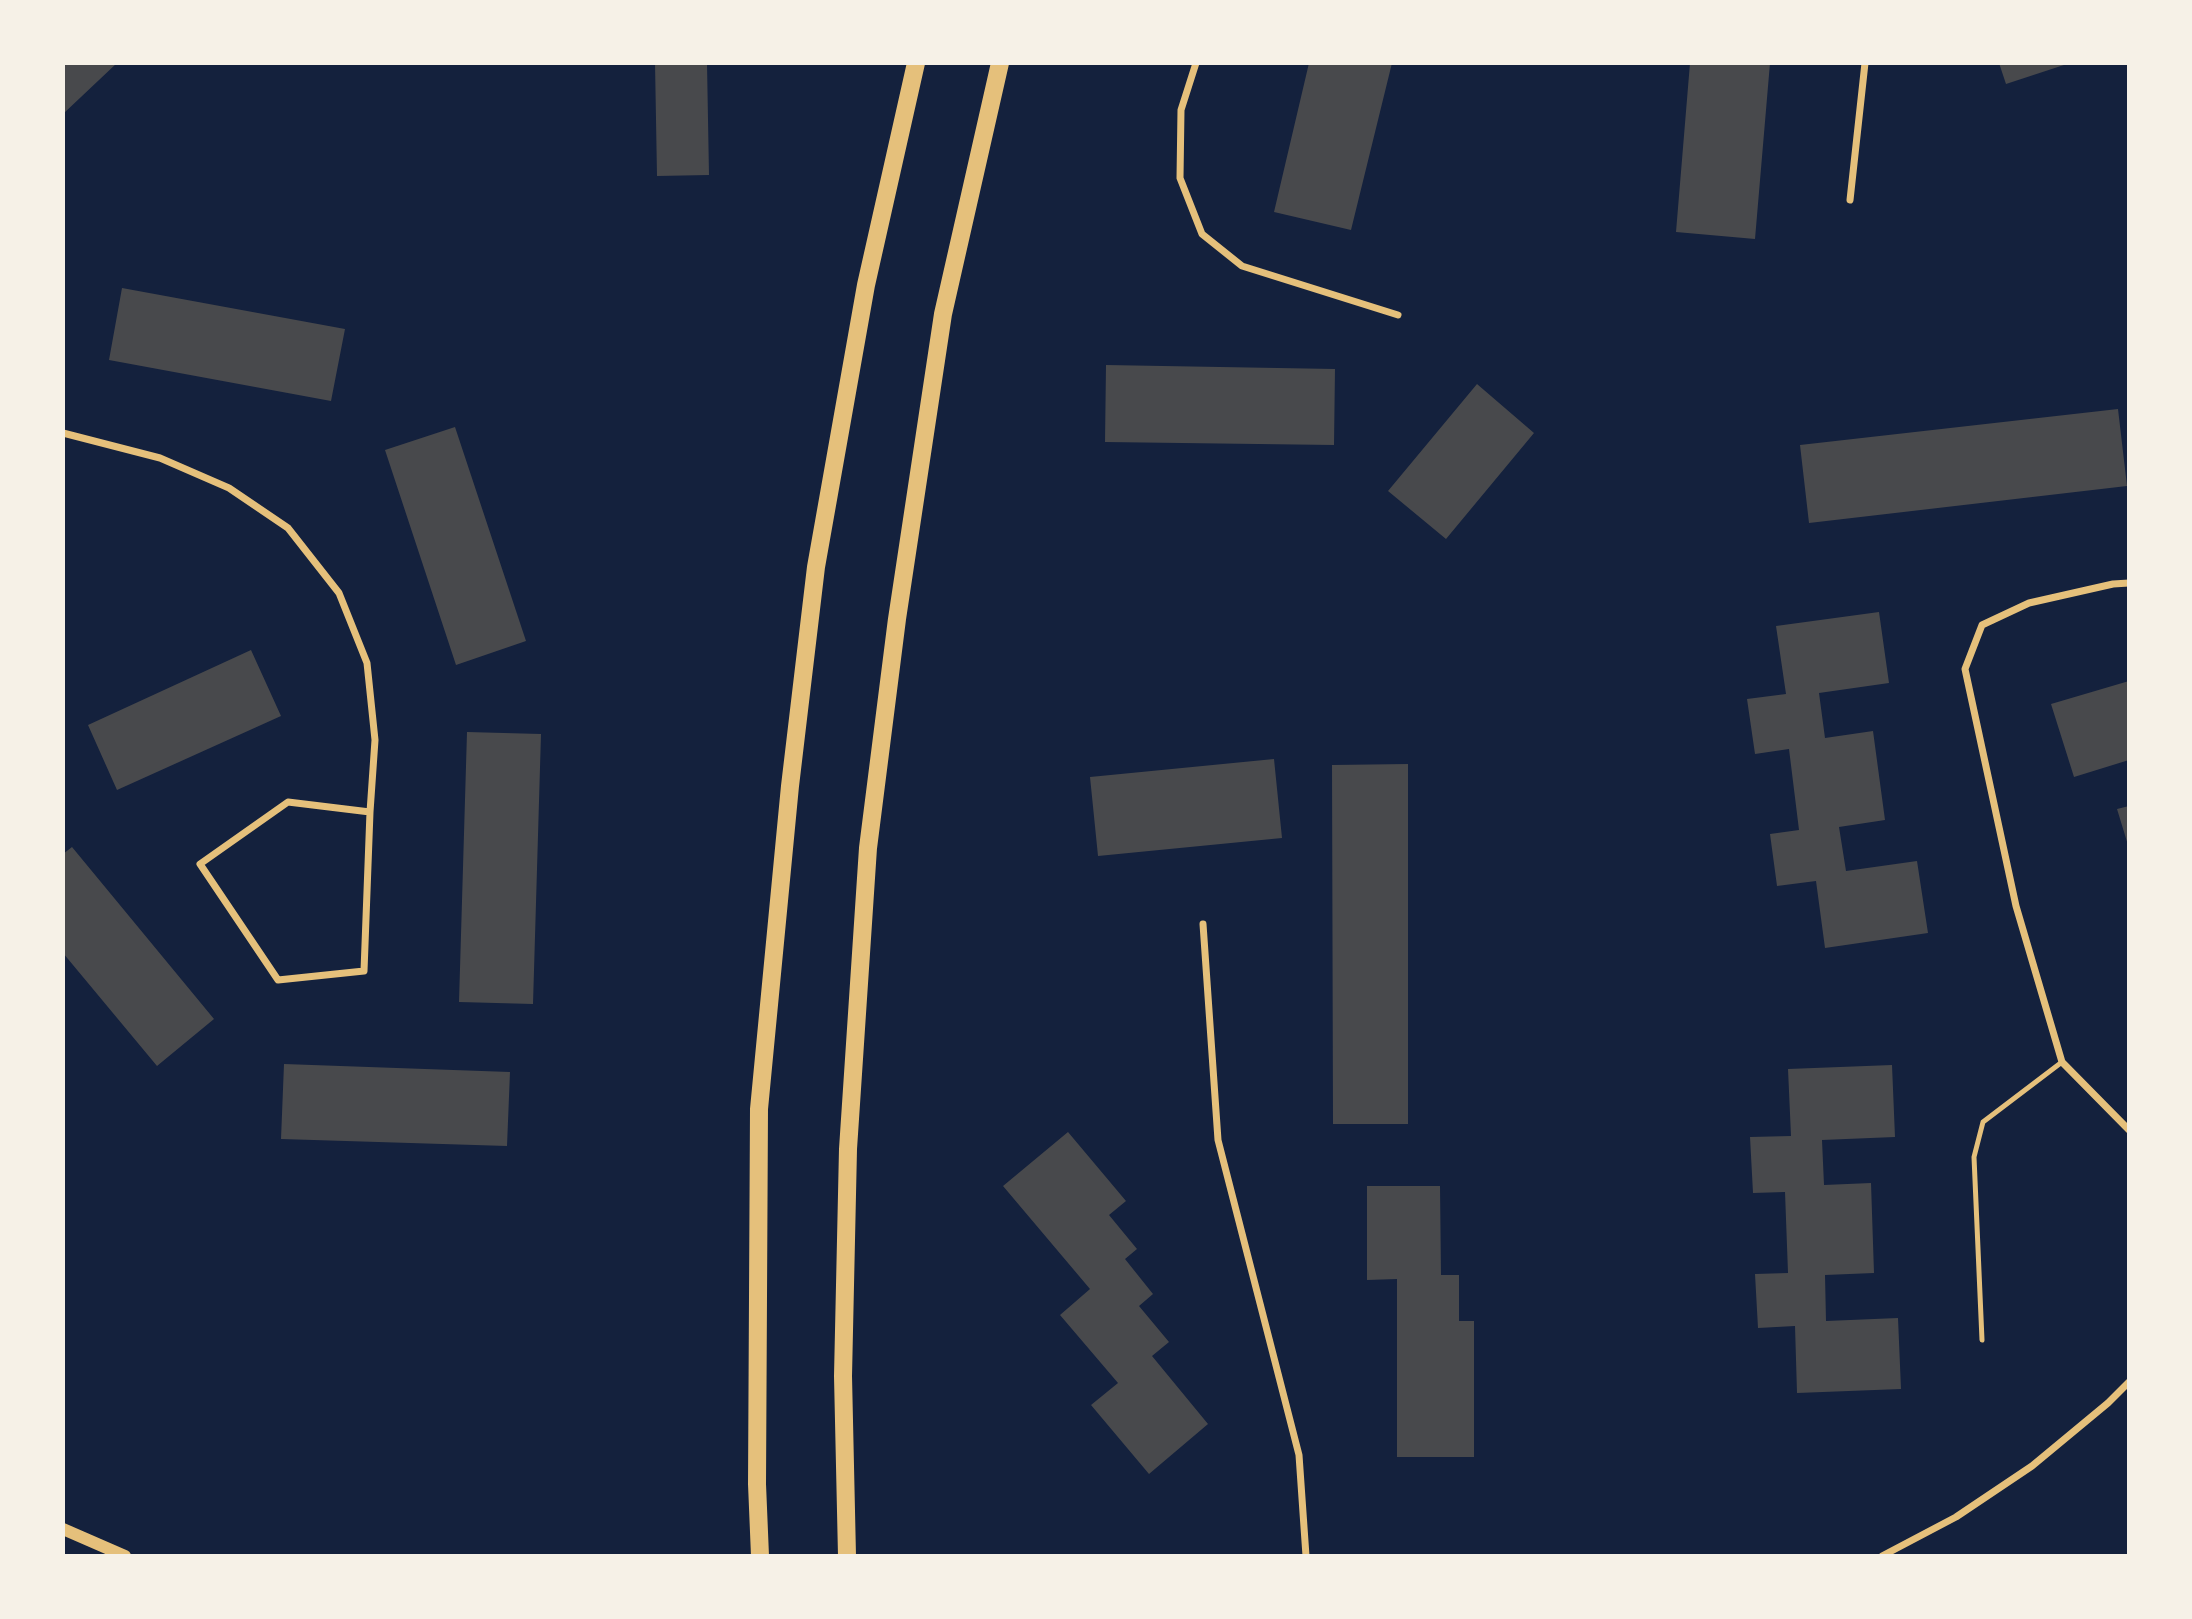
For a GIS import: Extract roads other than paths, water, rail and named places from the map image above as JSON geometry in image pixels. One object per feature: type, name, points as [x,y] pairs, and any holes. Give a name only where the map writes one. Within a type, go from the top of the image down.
[{"type":"main road","points":[[760,1556],[757,1484],[759,1109],[790,786],[816,568],[866,285],[916,63]]},
{"type":"main road","points":[[847,1556],[843,1376],[848,1149],[868,848],[897,619],[943,314],[1000,63]]},
{"type":"street","points":[[1196,63],[1181,110],[1180,178],[1202,234],[1242,266],[1398,315]]},
{"type":"street","points":[[1850,200],[1865,63]]},
{"type":"street","points":[[63,433],[160,458],[229,488],[288,528],[339,593],[367,663],[375,740],[364,971],[278,980],[201,864],[288,802],[370,812]]},
{"type":"street","points":[[2129,583],[2113,584],[2029,603],[1982,625],[1965,669],[2016,906],[2062,1062],[2129,1130]]},
{"type":"street","points":[[1203,924],[1218,1140],[1299,1455],[1306,1556]]},
{"type":"street","points":[[1882,1556],[1956,1517],[2032,1466],[2108,1403],[2129,1382]]},
{"type":"street","points":[[63,1529],[125,1556]]},
{"type":"lane","points":[[1982,1340],[1974,1157],[1983,1122],[2062,1062]]}]
